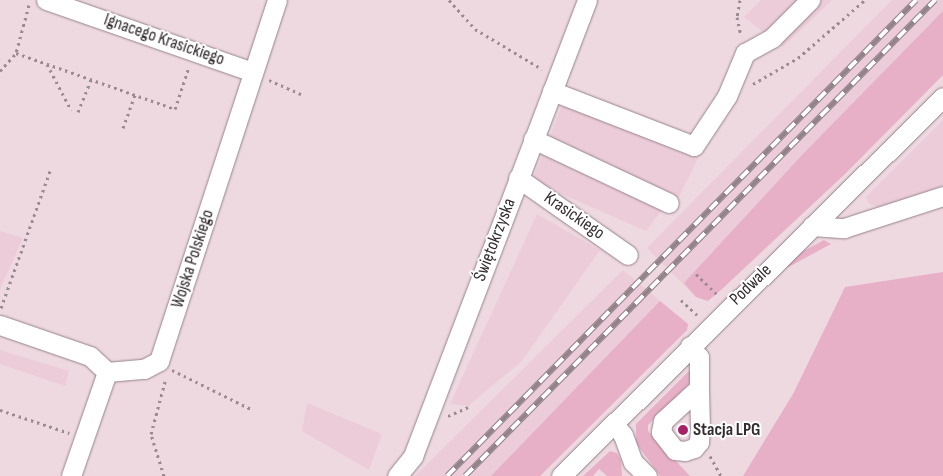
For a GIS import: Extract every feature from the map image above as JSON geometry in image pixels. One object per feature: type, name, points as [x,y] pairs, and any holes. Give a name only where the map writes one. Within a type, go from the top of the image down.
[{"type":"street","name":"Wojska Polskiego","points":[[107,372],[144,370],[159,361],[259,75],[277,0]]},
{"type":"street","name":"Świętokrzyska","points":[[397,476],[413,456],[587,0]]},
{"type":"street","points":[[552,91],[694,146],[727,96],[745,53],[772,38],[810,0]]},
{"type":"street","name":"Ignacego Krasickiego","points":[[38,1],[259,75]]},
{"type":"street","name":"Podwale","points":[[561,476],[943,97]]},
{"type":"street","points":[[533,139],[669,203]]},
{"type":"street","name":"Krasickiego","points":[[518,178],[628,255]]},
{"type":"street","points":[[812,226],[844,228],[943,196]]},
{"type":"street","points":[[0,325],[90,356],[107,372],[70,476]]},
{"type":"street","points":[[690,346],[699,357],[699,388]]},
{"type":"street","points":[[614,424],[622,435],[632,469],[647,476]]},
{"type":"path","points":[[449,0],[475,29],[546,72]]},
{"type":"path","points":[[740,0],[737,17],[745,53]]},
{"type":"path","points":[[727,96],[798,58],[865,0]]},
{"type":"path","points":[[0,71],[16,53],[38,1]]},
{"type":"path","points":[[16,53],[175,109],[192,57]]},
{"type":"path","points":[[47,64],[71,110]]},
{"type":"path","points":[[259,75],[300,94]]},
{"type":"path","points":[[78,112],[91,79]]},
{"type":"path","points":[[123,128],[135,94]]},
{"type":"path","points":[[0,311],[51,168]]},
{"type":"path","points":[[696,274],[719,296]]},
{"type":"path","points":[[681,300],[698,316]]},
{"type":"path","points":[[164,476],[151,434],[166,381],[166,367],[252,410]]},
{"type":"path","points":[[442,419],[468,407]]},
{"type":"path","points":[[0,410],[74,435]]},
{"type":"path","points":[[708,449],[721,476]]},
{"type":"shaded area","points":[[761,0],[832,0],[783,47],[744,17]]},
{"type":"shaded area","points":[[892,0],[943,0],[943,75],[845,174],[722,289],[708,301],[696,297],[647,248]]},
{"type":"shaded area","points":[[943,11],[943,75],[845,174],[722,289],[708,301],[696,297],[684,283],[802,155]]},
{"type":"shaded area","points":[[569,88],[706,142],[679,197],[670,199],[646,231],[532,181]]},
{"type":"shaded area","points":[[943,120],[943,186],[879,207],[869,204],[866,197]]},
{"type":"shaded area","points":[[537,214],[600,250],[522,361],[468,406],[450,404]]},
{"type":"shaded area","points":[[0,231],[23,238],[0,289]]},
{"type":"shaded area","points":[[824,240],[831,244],[783,270],[800,253]]},
{"type":"shaded area","points":[[623,270],[688,324],[687,330],[540,476],[415,476]]},
{"type":"shaded area","points":[[943,272],[943,476],[743,476],[793,394],[845,287]]},
{"type":"shaded area","points":[[660,301],[688,324],[687,330],[540,476],[491,476]]},
{"type":"shaded area","points":[[0,350],[69,371],[65,386],[0,364]]},
{"type":"shaded area","points":[[692,368],[692,381],[648,425],[648,431],[690,476],[660,476],[636,443],[636,424]]},
{"type":"shaded area","points":[[307,403],[382,434],[369,470],[302,431]]},
{"type":"shaded area","points":[[610,451],[617,453],[621,460],[622,476],[607,476],[599,469],[593,476],[583,476]]},
{"type":"railway","points":[[447,476],[916,0]]},
{"type":"railway","points":[[465,476],[935,0]]},
{"type":"place","name":"Stacja LPG","points":[[683,430]]}]
